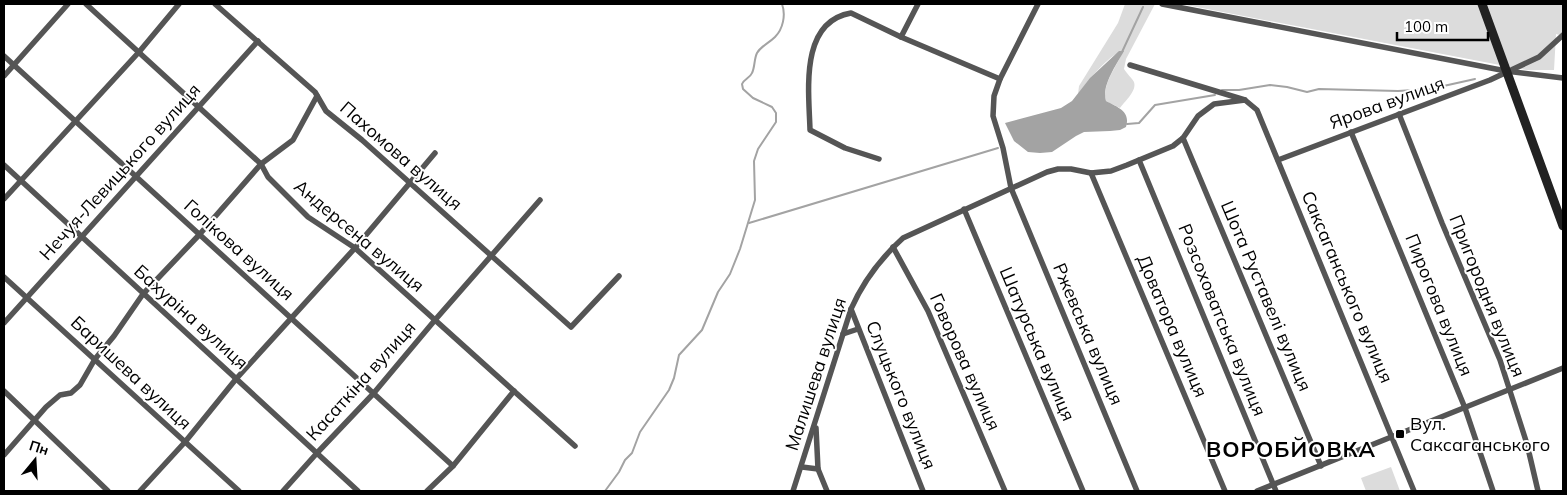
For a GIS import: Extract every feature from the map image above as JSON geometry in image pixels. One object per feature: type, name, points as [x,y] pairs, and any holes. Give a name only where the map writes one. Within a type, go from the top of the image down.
[{"type":"main road","points":[[1482,4],[1563,226]]},
{"type":"street","points":[[4,76],[68,4]]},
{"type":"street","name":"Андерсена вулиця","points":[[86,4],[261,164],[268,177],[308,216],[354,248],[575,446]]},
{"type":"street","points":[[4,199],[139,52],[179,4]]},
{"type":"street","name":"Пахомова вулиця","points":[[215,4],[315,92],[326,111],[410,183],[572,328],[619,276]]},
{"type":"street","points":[[901,37],[918,4]]},
{"type":"street","name":"Ржевська вулиця","points":[[1038,4],[1000,79],[994,96],[993,116],[1003,148],[1011,188],[1137,491]]},
{"type":"street","points":[[1162,4],[1506,71],[1563,78]]},
{"type":"street","points":[[879,159],[845,148],[810,130],[808,69],[813,48],[823,29],[832,21],[851,13],[901,37],[1000,79]]},
{"type":"street","name":"Ярова вулиця","points":[[1278,160],[1473,87],[1506,71],[1526,64],[1563,36]]},
{"type":"street","name":"Нечуя-Левицького вулиця","points":[[4,323],[200,108],[258,41]]},
{"type":"street","name":"Голікова вулиця","points":[[4,56],[453,466]]},
{"type":"street","points":[[1130,65],[1245,100]]},
{"type":"street","points":[[4,455],[34,419],[60,395],[71,393],[80,385],[95,359],[114,336],[143,294],[199,235],[261,164],[293,140],[317,96]]},
{"type":"street","points":[[1183,138],[1198,116],[1214,104],[1245,100]]},
{"type":"street","name":"Саксаганського вулиця","points":[[1245,100],[1257,110],[1414,491]]},
{"type":"street","name":"Пригородня вулиця","points":[[1399,114],[1442,223],[1489,331],[1527,444],[1538,491]]},
{"type":"street","name":"Пирогова вулиця","points":[[1352,132],[1464,408],[1493,491]]},
{"type":"street","name":"Малишева вулиця","points":[[793,491],[851,309],[864,284],[893,247],[903,238],[914,232],[1047,172],[1058,169],[1071,169],[1091,173],[1111,171],[1173,146],[1183,138]]},
{"type":"street","name":"Шота Руставелі вулиця","points":[[1183,138],[1321,466]]},
{"type":"street","points":[[140,491],[435,153]]},
{"type":"street","name":"Розсоховатська вулиця","points":[[1139,160],[1276,491]]},
{"type":"street","name":"Бахуріна вулиця","points":[[4,165],[358,491]]},
{"type":"street","name":"Доватора вулиця","points":[[1091,173],[1225,491]]},
{"type":"street","name":"Касаткіна вулиця","points":[[283,491],[374,394],[435,320],[540,200]]},
{"type":"street","name":"Шатурська вулиця","points":[[964,209],[1083,491]]},
{"type":"street","name":"Говорова вулиця","points":[[893,247],[928,311],[1005,491]]},
{"type":"street","name":"Баришева вулиця","points":[[4,277],[239,491]]},
{"type":"street","name":"Слуцького вулиця","points":[[851,309],[923,491]]},
{"type":"street","points":[[843,334],[858,329]]},
{"type":"street","points":[[1257,491],[1563,368]]},
{"type":"street","points":[[4,390],[108,491]]},
{"type":"street","points":[[427,491],[453,466],[514,391]]},
{"type":"street","points":[[816,422],[818,469],[827,491]]},
{"type":"street","points":[[802,467],[818,469]]},
{"type":"shaded area","points":[[1125,4],[1155,4],[1126,59],[1124,69],[1134,82],[1134,89],[1120,108],[1106,101],[1105,95],[1108,82],[1123,51],[1117,53],[1105,63],[1078,94],[1079,86],[1118,23]]},
{"type":"shaded area","points":[[1181,4],[1563,4],[1563,36],[1556,34],[1554,70],[1526,70]]},
{"type":"shaded area","points":[[1119,51],[1124,51],[1110,75],[1105,95],[1106,101],[1125,113],[1127,117],[1126,127],[1120,130],[1084,132],[1052,152],[1028,152],[1014,141],[1005,123],[1061,108],[1072,101],[1090,78]]},
{"type":"shaded area","points":[[1391,467],[1400,491],[1366,491],[1361,478]]},
{"type":"waterway","points":[[605,491],[625,460],[632,453],[640,432],[669,390],[674,378],[679,355],[702,330],[718,292],[730,274],[740,249],[755,200],[754,161],[758,149],[776,122],[776,113],[772,107],[753,98],[743,89],[742,84],[752,73],[756,55],[780,30],[784,17],[782,4]]},
{"type":"waterway","points":[[1122,52],[1143,7]]},
{"type":"waterway","points":[[1222,90],[1239,90],[1270,85],[1307,92],[1319,89],[1398,91],[1430,89],[1475,79]]},
{"type":"waterway","points":[[1127,124],[1139,123],[1155,105],[1215,95]]},
{"type":"waterway","points":[[749,223],[998,148]]},
{"type":"place","name":"Вул. Саксаганського","points":[[1400,434]]},
{"type":"district","name":"ВОРОБЙОВКА","points":[[1291,449]]}]
